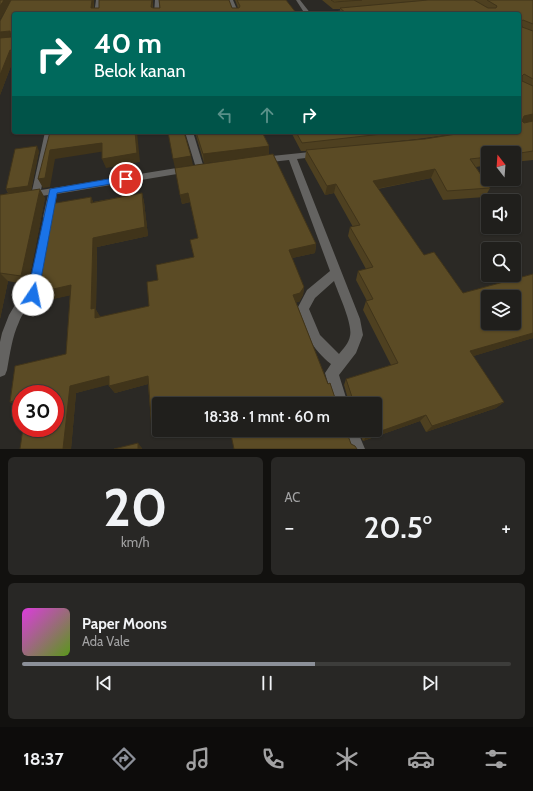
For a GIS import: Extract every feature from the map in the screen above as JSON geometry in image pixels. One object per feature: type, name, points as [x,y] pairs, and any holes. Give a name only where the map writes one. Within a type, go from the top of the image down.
[{"type":"street","points":[[97,12],[98,0]]},
{"type":"street","points":[[157,0],[157,12]]},
{"type":"street","points":[[231,0],[235,12]]},
{"type":"street","points":[[298,0],[307,12]]},
{"type":"street","points":[[339,12],[358,10]]},
{"type":"street","points":[[36,194],[49,134]]},
{"type":"street","points":[[21,196],[204,167],[190,134]]},
{"type":"street","points":[[254,161],[332,153]]},
{"type":"street","points":[[292,156],[354,319],[357,335],[351,349],[332,373],[339,397]]},
{"type":"street","points":[[46,228],[53,191]]},
{"type":"street","points":[[0,370],[12,325],[17,312],[33,295],[37,273]]},
{"type":"street","points":[[336,273],[311,294],[303,309],[313,337],[321,348],[339,363]]},
{"type":"street","points":[[353,437],[357,449]]},
{"type":"building","points":[[0,0],[4,0],[0,6]]},
{"type":"building","points":[[11,0],[92,0],[91,8],[99,8],[99,0],[152,0],[151,7],[160,8],[159,0],[229,0],[232,8],[239,8],[240,6],[237,0],[286,0],[295,12],[12,12],[12,50],[10,50],[0,75],[0,38],[11,37],[10,31],[0,32],[0,21]]},
{"type":"building","points":[[331,0],[362,0],[334,2]]},
{"type":"building","points":[[428,0],[474,0],[488,8],[496,8],[497,6],[487,0],[533,0],[533,24],[523,20],[521,21],[521,12],[345,12],[340,8]]},
{"type":"building","points":[[521,21],[522,27],[533,31],[533,79],[524,74],[522,76],[522,81],[533,86],[533,114],[524,116],[522,121],[524,123],[533,121],[533,151],[521,153],[521,146],[481,146],[481,158],[470,159],[481,175],[481,186],[489,186],[490,188],[447,191],[435,169],[373,181],[424,255],[434,252],[463,293],[504,282],[521,282],[521,277],[533,274],[533,333],[470,351],[504,402],[432,426],[426,415],[382,431],[382,397],[352,397],[346,379],[398,363],[366,301],[373,299],[358,271],[373,267],[350,227],[360,225],[336,184],[327,186],[306,150],[425,139],[456,134],[521,134]]},
{"type":"building","points":[[49,134],[135,134],[137,153],[102,159],[102,143],[50,150],[45,178],[38,179]]},
{"type":"building","points":[[168,134],[185,134],[191,156],[173,159]]},
{"type":"building","points":[[197,134],[263,134],[269,146],[203,154]]},
{"type":"building","points":[[297,134],[382,134],[302,143]]},
{"type":"building","points":[[37,146],[28,186],[6,189],[15,149]]},
{"type":"building","points":[[273,154],[316,244],[289,250],[304,287],[300,293],[293,295],[328,384],[330,383],[335,397],[152,397],[152,431],[148,376],[109,386],[109,376],[70,386],[63,449],[20,449],[22,437],[64,437],[64,385],[12,385],[15,366],[66,354],[71,285],[27,295],[34,287],[50,204],[91,197],[91,203],[142,193],[145,227],[93,238],[91,309],[95,308],[95,318],[149,306],[147,282],[158,280],[156,265],[194,257],[190,240],[198,238],[188,193],[180,195],[175,168]]},
{"type":"building","points":[[40,189],[21,276],[0,273],[0,195]]},
{"type":"building","points":[[12,388],[12,401],[10,402]]},
{"type":"building","points":[[231,437],[348,437],[351,444],[357,449],[234,449]]},
{"type":"building","points":[[138,443],[138,449],[114,449]]},
{"type":"route","points":[[33,295],[53,191],[126,179]]}]
